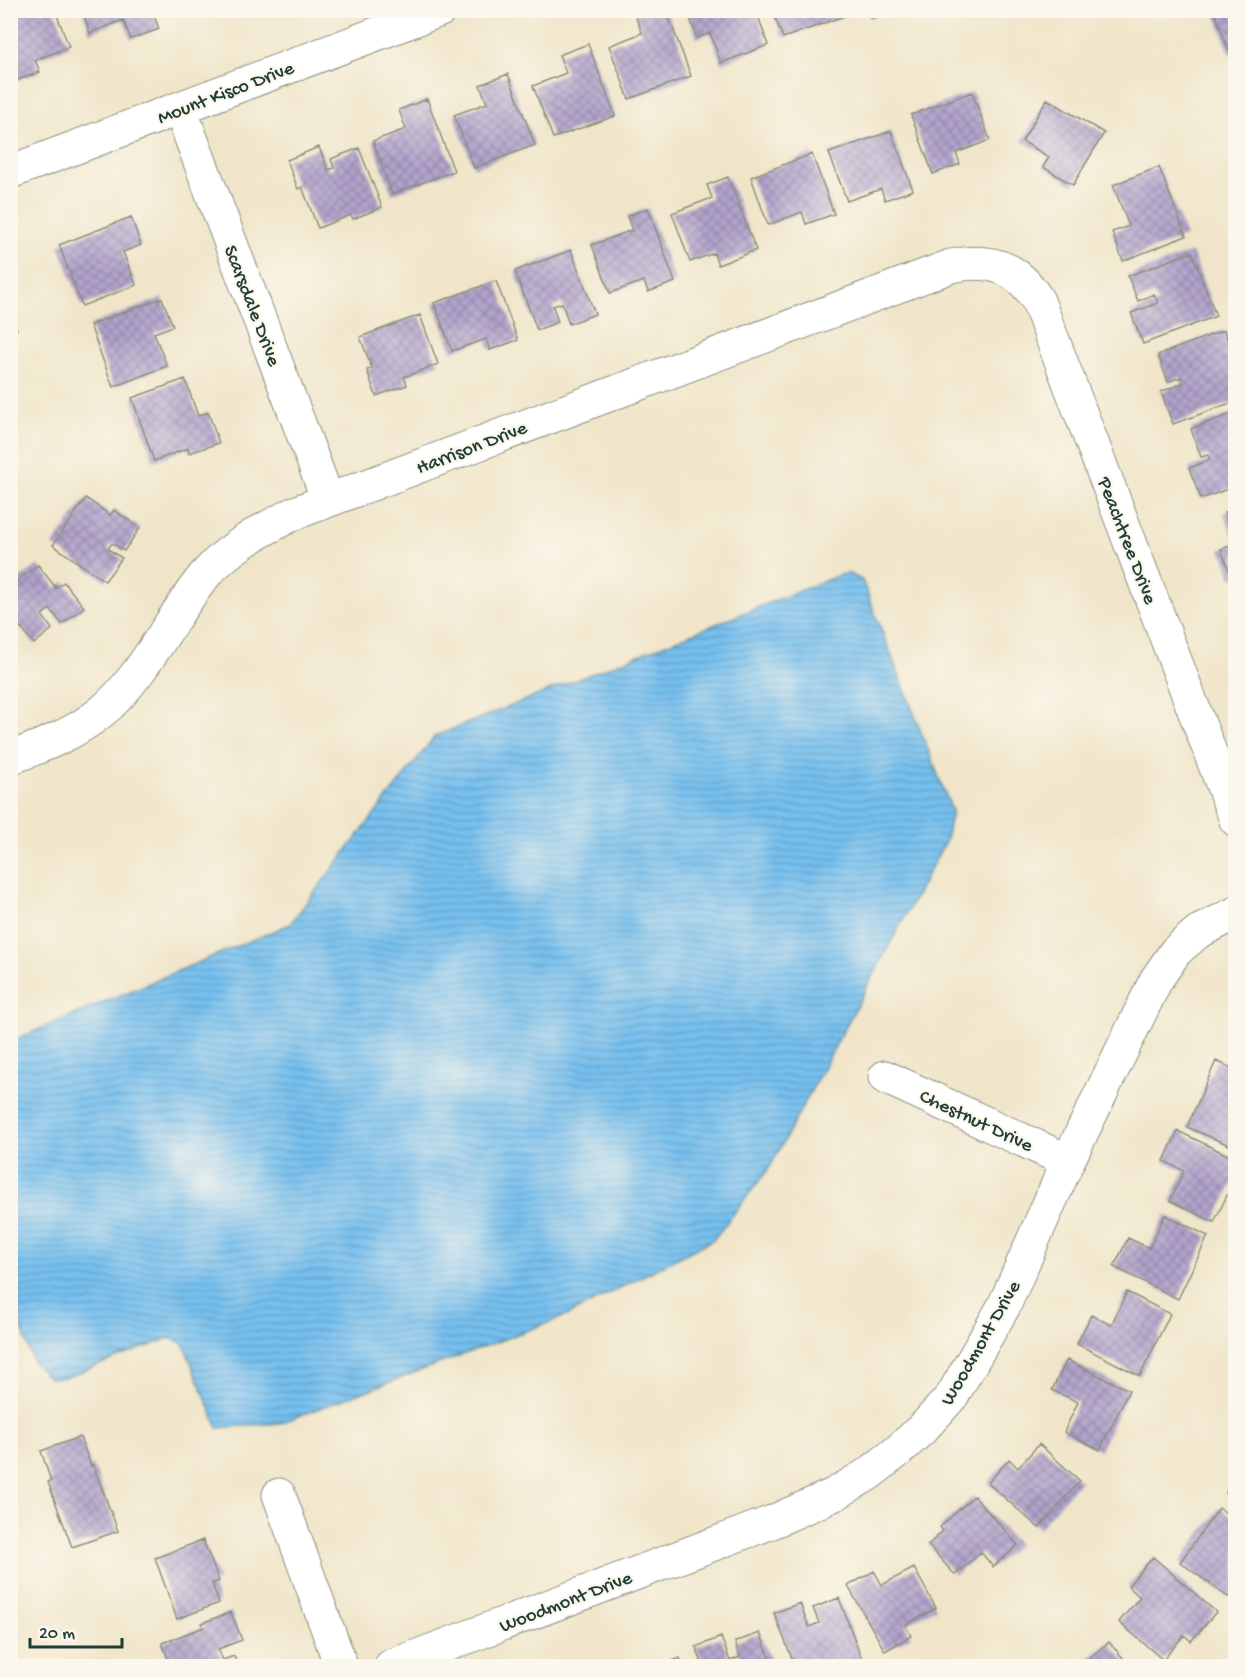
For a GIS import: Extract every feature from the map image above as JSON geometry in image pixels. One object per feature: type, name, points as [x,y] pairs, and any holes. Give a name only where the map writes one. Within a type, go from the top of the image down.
[{"type":"street","name":"Mount Kisco Drive","points":[[10,172],[440,10]]},
{"type":"street","name":"Scarsdale Drive","points":[[180,109],[328,500]]},
{"type":"street","name":"Harrison Drive","points":[[10,758],[73,732],[101,712],[133,677],[206,574],[237,545],[295,513],[951,266],[971,262],[989,263],[1009,271]]},
{"type":"street","name":"Peachtree Drive","points":[[1009,271],[1030,287],[1038,301],[1236,820]]},
{"type":"street","name":"Woodmont Drive","points":[[391,1666],[772,1522],[835,1494],[870,1473],[923,1428],[952,1396],[1004,1306],[1068,1161],[1156,980],[1176,951],[1198,932],[1236,913]]},
{"type":"street","name":"Chestnut Drive","points":[[885,1077],[1068,1161]]},
{"type":"street","points":[[279,1495],[341,1666]]},
{"type":"water","points":[[849,574],[862,580],[952,811],[946,840],[770,1167],[714,1239],[566,1316],[280,1423],[218,1428],[183,1343],[169,1338],[67,1377],[49,1378],[33,1362],[19,1320],[20,1281],[10,1235],[11,1041],[290,924],[435,736],[839,575]]},
{"type":"building","points":[[18,10],[55,10],[69,47],[35,60],[40,72],[12,82],[10,77],[10,13]]},
{"type":"building","points":[[82,10],[152,10],[159,29],[131,39],[123,20],[90,33]]},
{"type":"building","points":[[647,10],[666,10],[691,76],[629,99],[609,46],[642,33],[635,15]]},
{"type":"building","points":[[687,10],[722,10],[723,13],[736,10],[738,16],[756,10],[768,45],[721,63],[710,33],[697,38]]},
{"type":"building","points":[[772,10],[842,10],[844,16],[783,38]]},
{"type":"building","points":[[868,10],[891,10],[891,11],[871,18]]},
{"type":"building","points":[[1214,10],[1236,10],[1236,52],[1230,54]]},
{"type":"building","points":[[588,44],[615,116],[553,138],[533,86],[566,73],[559,55]]},
{"type":"building","points":[[508,74],[535,145],[474,168],[454,115],[487,103],[480,85]]},
{"type":"building","points":[[972,92],[990,140],[956,153],[960,164],[933,174],[911,115]]},
{"type":"building","points":[[427,99],[454,171],[392,194],[373,141],[406,129],[399,110]]},
{"type":"building","points":[[1047,99],[1104,133],[1073,185],[1043,167],[1049,157],[1022,141]]},
{"type":"building","points":[[891,131],[913,190],[885,200],[881,189],[847,201],[829,153]]},
{"type":"building","points":[[319,147],[328,170],[334,168],[331,159],[359,148],[382,207],[353,219],[351,215],[318,228],[302,187],[298,189],[287,160]]},
{"type":"building","points":[[812,154],[834,214],[806,224],[802,212],[768,225],[751,177]]},
{"type":"building","points":[[1159,167],[1186,236],[1123,261],[1112,232],[1129,226],[1113,185]]},
{"type":"building","points":[[728,177],[756,250],[718,265],[714,253],[690,262],[672,213],[712,198],[707,185]]},
{"type":"building","points":[[648,208],[675,282],[648,292],[644,281],[610,293],[592,245],[632,230],[627,216]]},
{"type":"building","points":[[131,217],[141,245],[123,252],[136,285],[82,306],[59,245]]},
{"type":"building","points":[[571,250],[595,314],[569,324],[562,303],[553,306],[558,322],[537,330],[515,271]]},
{"type":"building","points":[[1192,252],[1216,316],[1143,344],[1131,313],[1158,303],[1154,294],[1138,301],[1128,276]]},
{"type":"building","points":[[496,281],[518,340],[490,350],[486,339],[452,351],[434,303]]},
{"type":"building","points":[[162,298],[173,326],[154,333],[167,366],[113,387],[90,325]]},
{"type":"building","points":[[10,312],[17,329],[10,331]]},
{"type":"building","points":[[420,315],[438,364],[404,377],[407,385],[376,396],[367,370],[372,368],[360,337]]},
{"type":"building","points":[[1224,330],[1236,360],[1236,401],[1173,424],[1161,392],[1183,383],[1181,377],[1168,382],[1158,355]]},
{"type":"building","points":[[185,379],[198,416],[208,412],[219,443],[189,453],[188,448],[154,461],[132,398]]},
{"type":"building","points":[[1236,412],[1236,486],[1201,499],[1189,468],[1210,460],[1208,455],[1201,457],[1191,429]]},
{"type":"building","points":[[86,498],[110,515],[114,510],[140,528],[124,551],[112,543],[108,549],[122,558],[105,581],[53,545]]},
{"type":"building","points":[[1236,509],[1236,541],[1235,541],[1224,513]]},
{"type":"building","points":[[1236,544],[1236,577],[1232,578],[1221,549]]},
{"type":"building","points":[[38,565],[56,588],[64,582],[84,607],[62,624],[50,609],[42,615],[52,629],[34,644],[10,614],[10,586]]},
{"type":"building","points":[[1216,1061],[1236,1070],[1236,1092],[1233,1098],[1236,1100],[1236,1148],[1187,1127]]},
{"type":"building","points":[[1178,1131],[1236,1159],[1236,1177],[1214,1222],[1170,1201],[1184,1171],[1164,1161]]},
{"type":"building","points":[[1165,1215],[1208,1236],[1178,1299],[1114,1267],[1128,1238],[1149,1248]]},
{"type":"building","points":[[1127,1292],[1170,1314],[1140,1376],[1077,1344],[1091,1315],[1111,1325]]},
{"type":"building","points":[[1067,1360],[1129,1390],[1100,1450],[1064,1432],[1078,1402],[1052,1390]]},
{"type":"building","points":[[80,1437],[118,1531],[72,1547],[48,1482],[51,1481],[41,1451]]},
{"type":"building","points":[[1039,1444],[1080,1481],[1039,1528],[988,1483],[1009,1459],[1018,1468]]},
{"type":"building","points":[[1236,1473],[1236,1497],[1226,1493]]},
{"type":"building","points":[[974,1496],[1018,1545],[993,1567],[981,1552],[955,1575],[928,1545],[943,1531],[940,1527]]},
{"type":"building","points":[[1219,1508],[1236,1520],[1236,1587],[1228,1597],[1180,1562]]},
{"type":"building","points":[[203,1540],[219,1581],[212,1583],[219,1603],[177,1619],[155,1558]]},
{"type":"building","points":[[1153,1557],[1216,1612],[1191,1641],[1184,1635],[1163,1660],[1119,1622],[1140,1597],[1128,1586]]},
{"type":"building","points":[[914,1568],[936,1608],[905,1625],[911,1636],[885,1651],[848,1586],[874,1571],[882,1585]]},
{"type":"building","points":[[839,1598],[864,1665],[795,1666],[774,1613],[800,1603],[809,1627],[819,1623],[813,1608]]},
{"type":"building","points":[[231,1612],[242,1640],[218,1649],[223,1660],[234,1656],[238,1666],[171,1666],[162,1643],[204,1627],[202,1623]]},
{"type":"building","points":[[760,1633],[773,1666],[703,1666],[696,1647],[721,1637],[730,1661],[740,1657],[735,1642]]},
{"type":"building","points":[[1109,1642],[1130,1666],[1092,1666],[1094,1664],[1089,1658]]},
{"type":"building","points":[[680,1658],[684,1666],[659,1666]]}]
